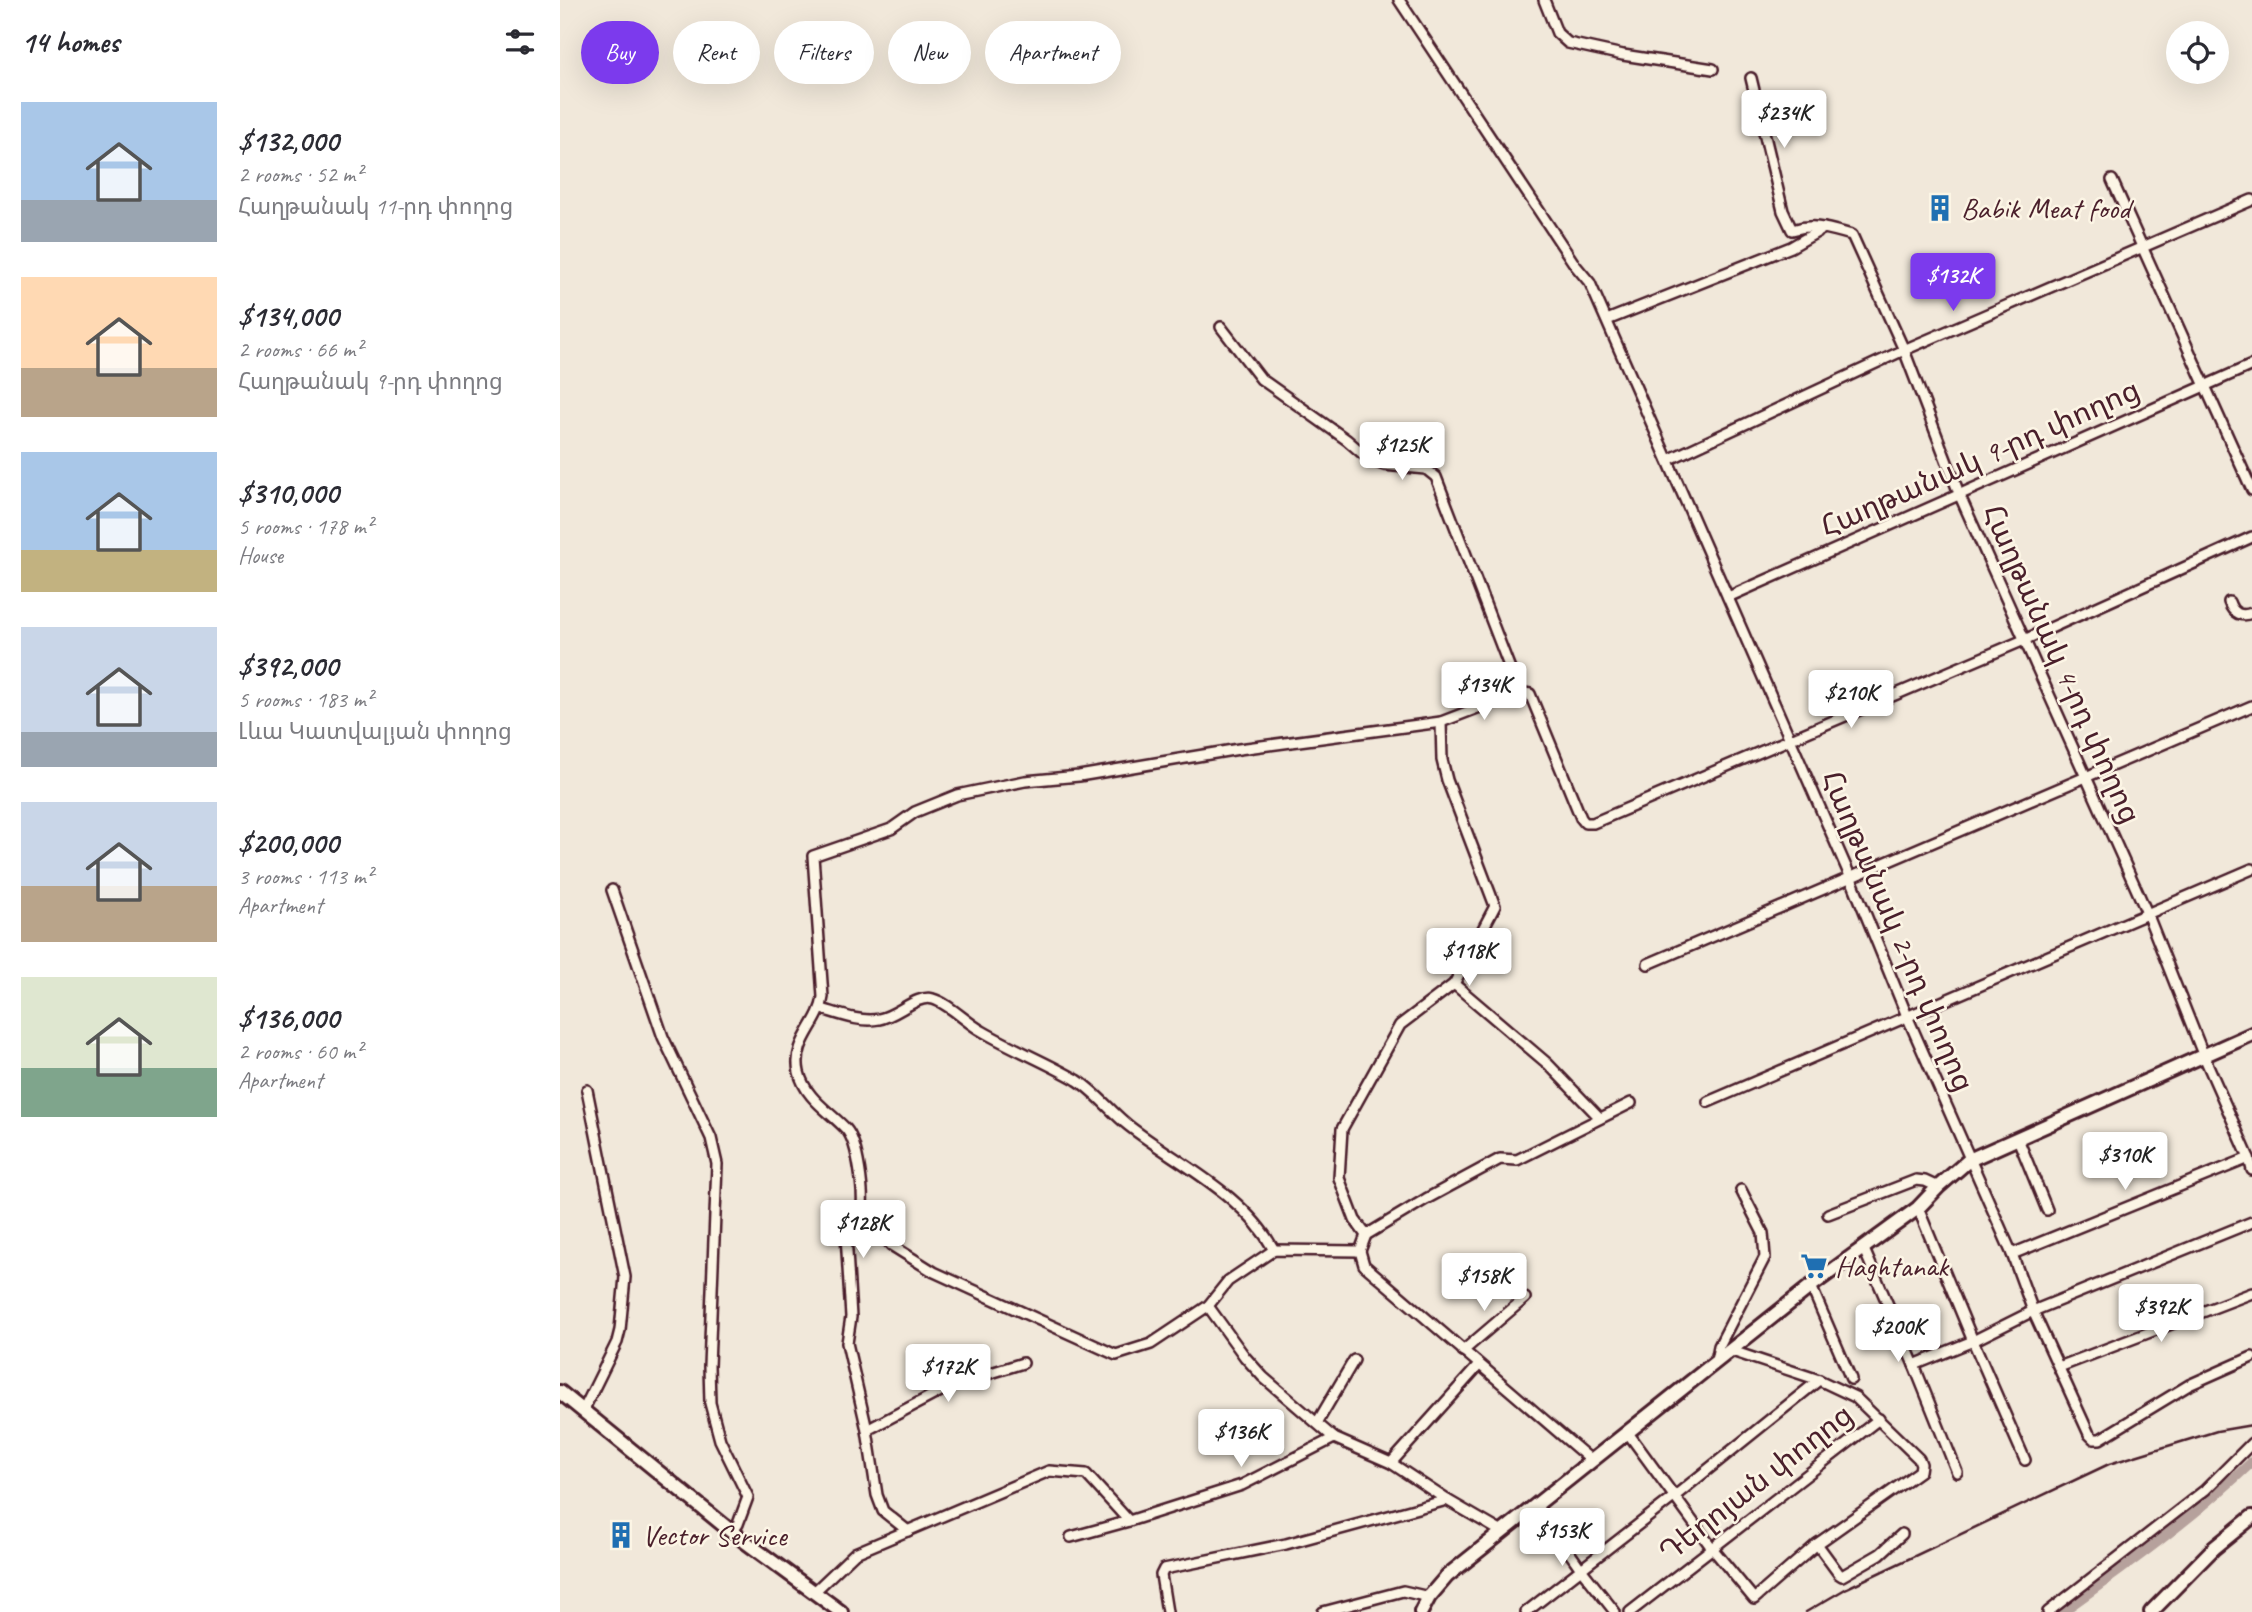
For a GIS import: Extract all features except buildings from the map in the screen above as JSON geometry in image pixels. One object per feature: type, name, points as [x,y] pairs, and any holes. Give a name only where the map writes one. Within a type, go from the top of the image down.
[{"type":"main road","points":[[1420,1612],[1447,1576],[1729,1350],[1918,1208],[1969,1160],[2252,1034]]},
{"type":"main road","points":[[560,1392],[732,1532],[841,1612]]},
{"type":"main road","points":[[2151,1612],[2214,1548],[2252,1517]]},
{"type":"street","name":"Հաղթանակ 2-րդ փողոց","points":[[1399,0],[1590,283],[1850,876],[1907,1016],[2012,1254],[2033,1311],[2089,1434],[2094,1439],[2100,1439],[2189,1385],[2252,1357]]},
{"type":"street","points":[[1544,0],[1557,33],[1568,43],[1623,55],[1713,69]]},
{"type":"street","name":"Հաղթանակ 4-րդ փողոց","points":[[1751,78],[1783,211],[1792,230],[1808,225],[1852,235],[1904,350],[1960,495],[2147,913],[2252,1170]]},
{"type":"street","points":[[2112,180],[2252,490]]},
{"type":"street","points":[[1668,460],[1904,350],[2252,200]]},
{"type":"street","points":[[1607,320],[1791,247],[1825,228]]},
{"type":"street","points":[[1221,327],[1261,379],[1347,440],[1370,460],[1384,465],[1426,469],[1432,472],[1441,489],[1519,692]]},
{"type":"street","name":"Հաղթանակ 9-րդ փողոց","points":[[1728,597],[2252,365]]},
{"type":"street","points":[[908,1531],[883,1511],[877,1495],[867,1430],[848,1343],[851,1317],[846,1236],[858,1223],[862,1212],[856,1151],[848,1131],[804,1087],[799,1071],[801,1042],[822,1009],[823,989],[813,856],[891,829],[915,812],[957,795],[1025,781],[1079,776],[1239,749],[1441,722],[1519,692],[1530,694],[1581,818],[1593,823],[2024,640],[2252,537]]},
{"type":"street","points":[[2229,602],[2231,609],[2238,614],[2252,613]]},
{"type":"street","points":[[1648,964],[2252,706]]},
{"type":"street","points":[[1366,1235],[1355,1220],[1339,1178],[1342,1129],[1399,1025],[1454,984],[1495,906],[1447,780],[1442,760],[1441,722]]},
{"type":"street","points":[[1708,1102],[2252,869]]},
{"type":"street","points":[[612,890],[663,1037],[711,1138],[717,1164],[710,1403],[720,1440],[748,1496],[738,1524],[732,1532]]},
{"type":"street","points":[[1454,984],[1548,1064],[1600,1118]]},
{"type":"street","points":[[822,1009],[855,1018],[877,1020],[895,1014],[921,998],[942,1003],[983,1032],[1079,1082],[1129,1125],[1200,1175],[1243,1210],[1265,1234],[1274,1250]]},
{"type":"street","points":[[583,1411],[617,1342],[625,1277],[587,1090]]},
{"type":"street","points":[[1592,1461],[1364,1265],[1360,1251],[1366,1235],[1426,1199],[1500,1159],[1517,1160],[1631,1103]]},
{"type":"street","points":[[2018,1139],[2047,1210]]},
{"type":"street","points":[[2012,1254],[2249,1158]]},
{"type":"street","points":[[1828,1214],[1916,1180],[1938,1187]]},
{"type":"street","points":[[1716,1362],[1719,1346],[1765,1257],[1763,1233],[1741,1191]]},
{"type":"street","points":[[1918,1208],[2025,1460]]},
{"type":"street","points":[[862,1212],[891,1245],[934,1272],[1116,1355],[1151,1344],[1208,1306],[1228,1281],[1274,1250],[1360,1251]]},
{"type":"street","points":[[1914,1365],[1973,1341],[2033,1311],[2252,1222]]},
{"type":"street","points":[[1863,1247],[1957,1472]]},
{"type":"street","points":[[1811,1286],[1852,1379]]},
{"type":"street","points":[[2059,1367],[2252,1293]]},
{"type":"street","points":[[1463,1351],[1525,1298]]},
{"type":"street","points":[[1208,1306],[1245,1357],[1264,1377],[1334,1438],[1391,1464],[1502,1532]]},
{"type":"street","points":[[1628,1433],[1754,1599],[1817,1544],[1920,1471],[1919,1458],[1855,1397],[1819,1380],[1729,1350]]},
{"type":"street","points":[[1317,1423],[1354,1360]]},
{"type":"street","points":[[867,1430],[952,1385],[1023,1363]]},
{"type":"street","points":[[1391,1464],[1479,1365]]},
{"type":"street","points":[[1526,1612],[1819,1380]]},
{"type":"street","name":"Դեղոյան փողոց","points":[[1630,1612],[1879,1419]]},
{"type":"street","points":[[1071,1537],[1242,1485],[1334,1438]]},
{"type":"street","points":[[2048,1612],[2205,1490],[2252,1443]]},
{"type":"street","points":[[814,1593],[855,1553],[1049,1471],[1086,1474],[1129,1521]]},
{"type":"street","points":[[1167,1612],[1161,1575],[1164,1569],[1286,1544],[1447,1500]]},
{"type":"street","points":[[1536,1505],[1615,1612]]},
{"type":"street","points":[[1817,1544],[1842,1576],[1880,1554],[1902,1534]]},
{"type":"street","points":[[1323,1612],[1403,1591],[1429,1597]]},
{"type":"waterway","points":[[2062,1612],[2183,1522],[2252,1462]]},
{"type":"railway","points":[[1806,1612],[1847,1588],[2109,1464],[2217,1431],[2252,1425]]},
{"type":"place","name":"Babik Meat food","points":[[1940,208]]},
{"type":"place","name":"Haghtanak","points":[[1814,1266]]},
{"type":"place","name":"Vector Service","points":[[621,1535]]}]
